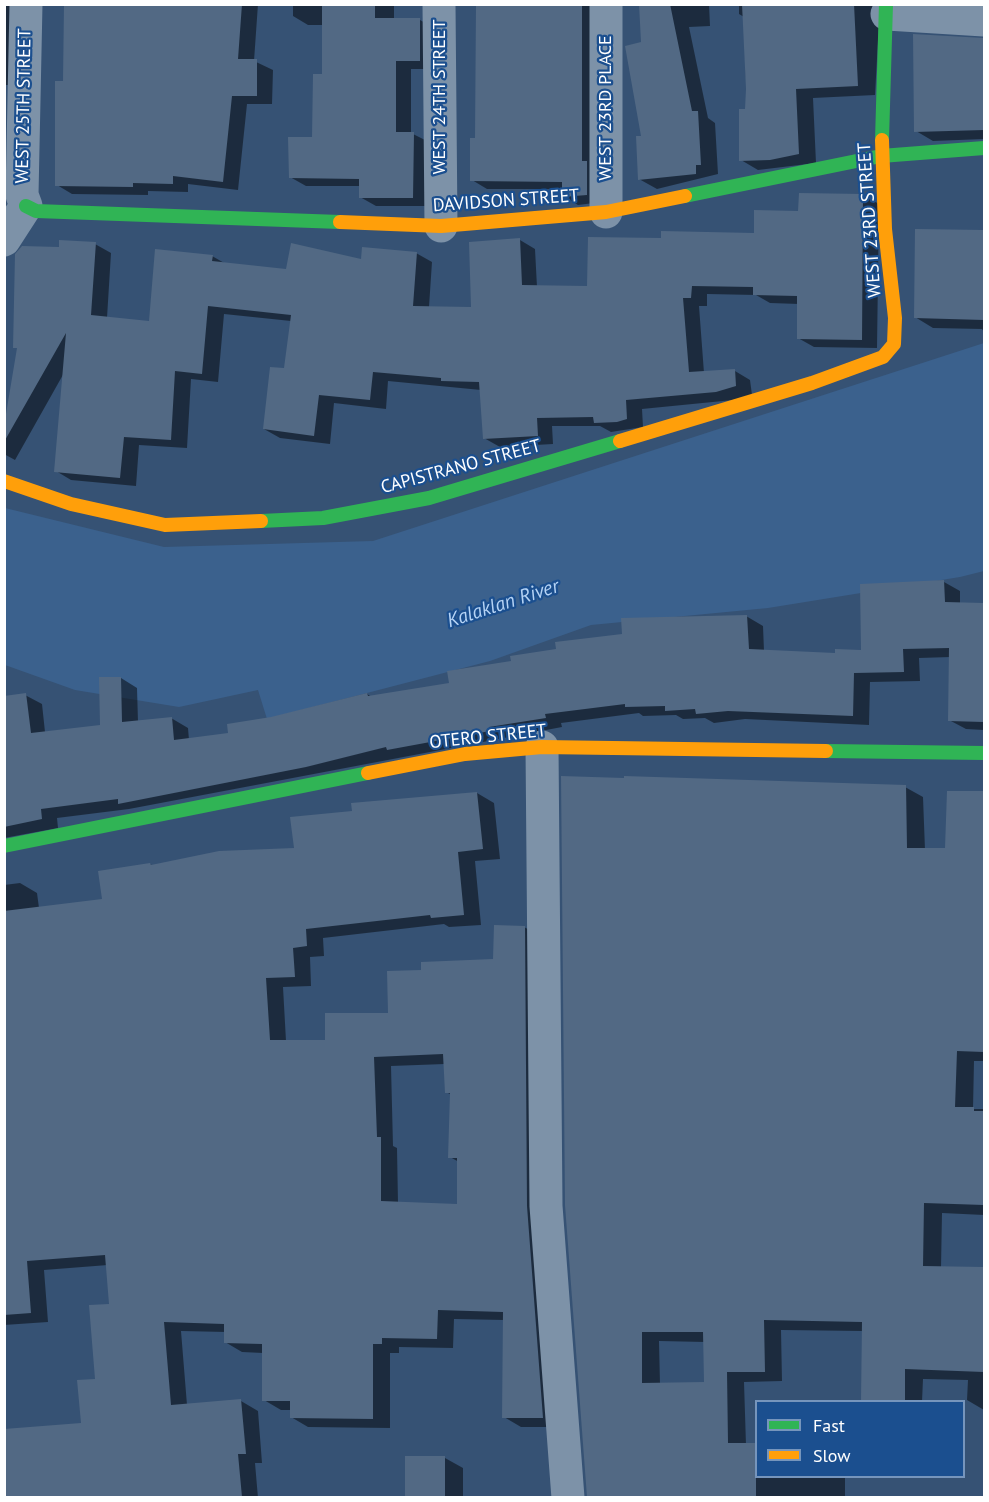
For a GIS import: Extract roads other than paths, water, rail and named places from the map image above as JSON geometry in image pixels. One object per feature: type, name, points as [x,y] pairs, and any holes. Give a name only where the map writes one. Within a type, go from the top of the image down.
[{"type":"street","name":"WEST 25TH STREET","points":[[26,4],[22,195],[26,206]]},
{"type":"street","name":"WEST 24TH STREET","points":[[439,4],[441,226]]},
{"type":"street","name":"WEST 23RD PLACE","points":[[606,4],[606,212]]},
{"type":"street","points":[[886,9],[984,20]]},
{"type":"street","name":"WEST 23RD STREET","points":[[883,357],[894,344],[895,318],[885,230],[881,156],[886,9]]},
{"type":"street","name":"DAVIDSON STREET","points":[[26,206],[36,211],[441,226],[606,212],[881,156],[984,148]]},
{"type":"street","points":[[4,240],[26,206]]},
{"type":"street","name":"CAPISTRANO STREET","points":[[4,482],[70,504],[165,525],[323,518],[429,498],[768,397],[883,357]]},
{"type":"street","points":[[542,747],[546,1206],[568,1497]]},
{"type":"street","name":"OTERO STREET","points":[[4,846],[455,756],[542,747],[984,753]]},
{"type":"water","name":"Kalaklan River","points":[[984,343],[984,571],[960,577],[768,608],[591,625],[490,661],[267,719],[258,690],[179,707],[75,690],[5,665],[5,508],[164,547],[373,541]]}]
